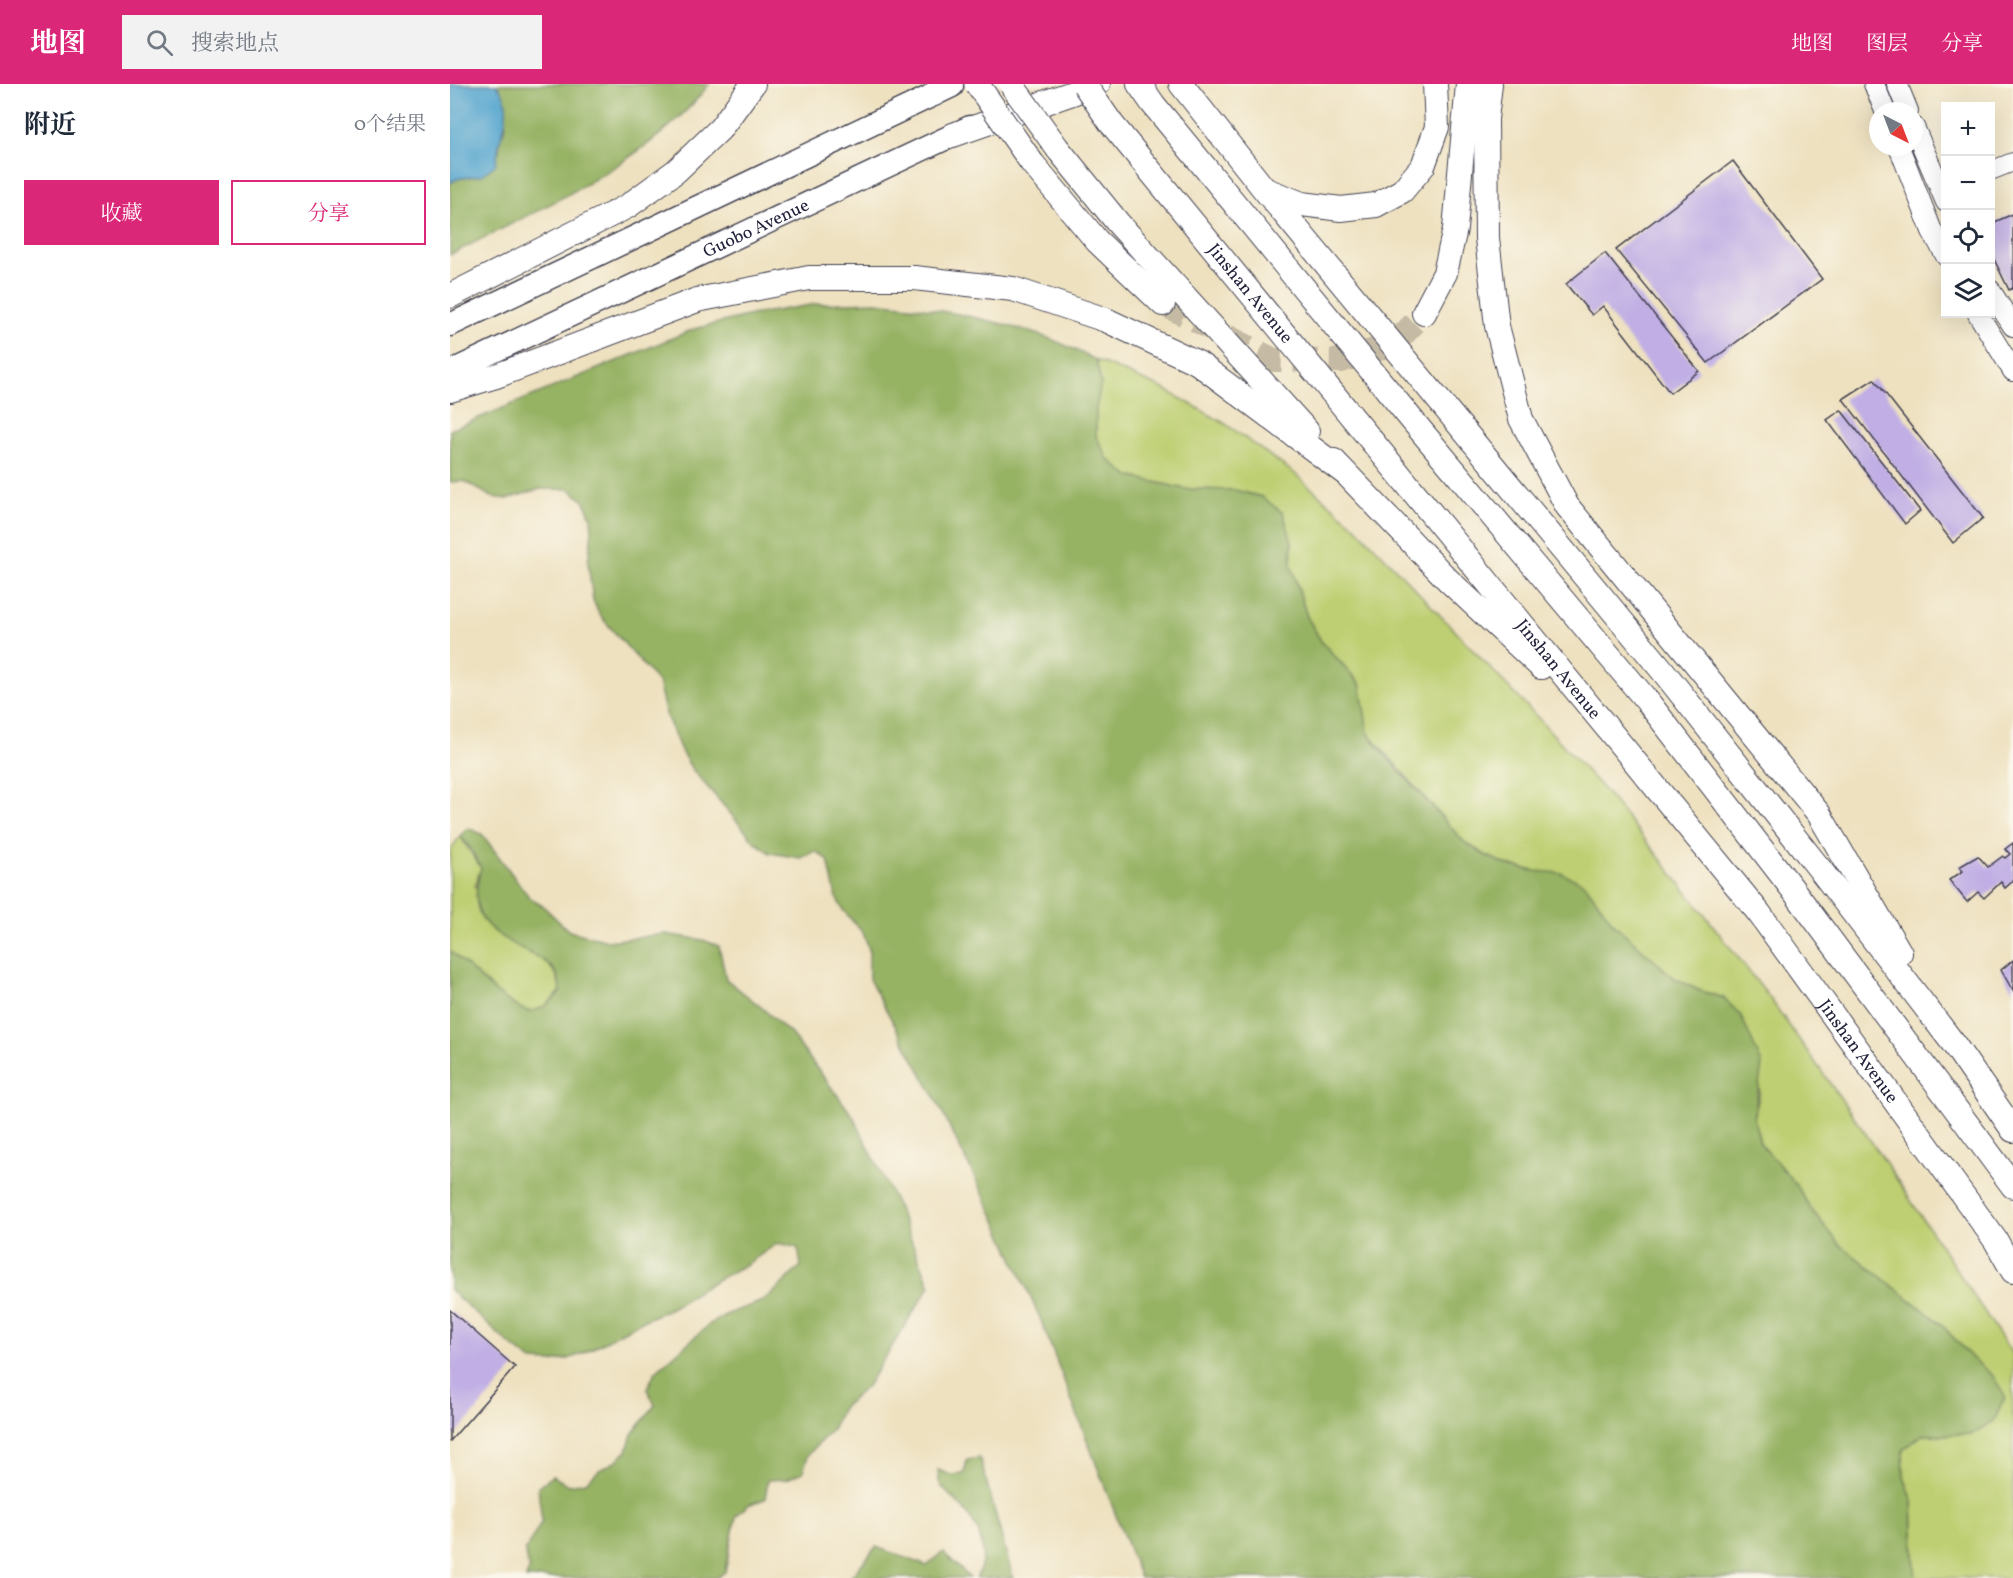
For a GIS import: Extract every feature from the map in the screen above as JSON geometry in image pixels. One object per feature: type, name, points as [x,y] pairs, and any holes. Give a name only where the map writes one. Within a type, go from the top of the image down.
[{"type":"highway","points":[[450,296],[628,206],[676,171],[720,129],[753,84]]},
{"type":"highway","points":[[977,84],[1032,163],[1097,241],[1163,304]]},
{"type":"highway","points":[[1011,84],[1058,150],[1118,223],[1345,473],[1448,580],[1611,733]]},
{"type":"highway","name":"Jinshan Avenue","points":[[1084,84],[1111,123],[1760,914],[1996,1241],[2013,1271]]},
{"type":"highway","points":[[953,135],[1098,84]]},
{"type":"highway","points":[[1139,84],[1419,429],[1648,702],[1791,887],[2013,1186]]},
{"type":"highway","points":[[1264,189],[1302,204],[1341,209],[1376,205],[1402,191],[1422,166],[1437,127],[1434,84]]},
{"type":"highway","points":[[1424,313],[1445,273],[1455,229],[1468,84]]},
{"type":"highway","points":[[1490,84],[1486,119],[1487,238],[1497,326],[1521,419],[1567,506],[1819,814],[1953,1043]]},
{"type":"highway","points":[[1182,86],[1264,189],[1663,671],[1822,872],[1953,1043],[2013,1130]]},
{"type":"highway","points":[[450,390],[496,376],[697,300],[809,278],[914,278],[1013,289],[1106,321],[1198,363],[1345,473]]},
{"type":"main road","points":[[450,325],[941,89],[956,84]]},
{"type":"main road","name":"Guobo Avenue","points":[[450,372],[1062,84]]},
{"type":"main road","points":[[1874,84],[1881,102]]},
{"type":"main road","points":[[1897,84],[1904,102]]},
{"type":"main road","points":[[1923,143],[1937,169],[1941,184]]},
{"type":"main road","points":[[1903,156],[1932,231],[1941,247]]},
{"type":"main road","points":[[1995,298],[2013,326]]},
{"type":"main road","points":[[1980,318],[2013,370]]},
{"type":"street","points":[[1995,169],[2013,162]]},
{"type":"green space","points":[[496,84],[709,84],[685,112],[657,137],[624,161],[554,202],[450,255],[450,183],[457,179],[470,177],[499,152],[500,139],[506,127],[499,86]]},
{"type":"green space","points":[[876,302],[919,307],[1004,324],[1051,339],[1096,360],[1101,383],[1096,408],[1096,436],[1108,459],[1128,476],[1185,489],[1234,490],[1262,497],[1283,513],[1292,541],[1291,565],[1307,617],[1321,641],[1360,684],[1368,733],[1464,842],[1507,865],[1534,871],[1561,873],[1585,884],[1614,924],[1674,978],[1698,990],[1724,998],[1741,1016],[1762,1064],[1754,1119],[1760,1143],[1798,1187],[1810,1208],[1840,1245],[1940,1323],[1972,1358],[1993,1376],[2005,1397],[1994,1421],[1972,1434],[1922,1435],[1903,1450],[1904,1477],[1912,1499],[1916,1578],[1140,1578],[1040,1318],[992,1212],[934,1096],[869,979],[869,949],[863,933],[843,910],[836,897],[828,860],[815,851],[801,858],[770,853],[754,841],[692,769],[682,753],[666,715],[658,682],[599,614],[593,600],[588,563],[592,531],[591,517],[584,501],[569,489],[540,489],[507,499],[492,497],[464,481],[450,482],[450,430],[694,329],[751,315],[816,304]]},
{"type":"green space","points":[[1096,360],[1164,389],[1224,423],[1294,473],[1356,527],[1606,792],[1769,997],[1880,1154],[2013,1355],[2013,1578],[1916,1578],[1915,1576],[1912,1499],[1904,1477],[1903,1450],[1922,1435],[1947,1435],[1993,1376],[1972,1358],[1940,1323],[1840,1245],[1810,1208],[1798,1187],[1760,1143],[1754,1119],[1760,1091],[1724,998],[1698,990],[1674,978],[1614,924],[1599,906],[1534,871],[1507,865],[1464,842],[1368,733],[1360,683],[1321,641],[1307,617],[1291,565],[1292,541],[1262,497],[1234,490],[1185,489],[1128,476],[1108,459],[1096,436],[1096,408],[1101,383]]},
{"type":"green space","points":[[468,828],[482,834],[529,897],[543,906],[569,931],[608,941],[665,934],[703,940],[719,946],[726,979],[791,1034],[853,1116],[895,1201],[930,1286],[867,1386],[842,1408],[832,1429],[808,1455],[803,1472],[787,1479],[768,1480],[765,1499],[748,1505],[736,1516],[725,1572],[716,1578],[526,1578],[529,1569],[525,1551],[542,1521],[538,1487],[552,1476],[569,1485],[586,1482],[627,1451],[632,1434],[655,1405],[647,1389],[655,1372],[711,1323],[727,1314],[760,1302],[774,1292],[801,1266],[798,1248],[778,1243],[747,1264],[671,1308],[638,1323],[584,1353],[551,1362],[532,1361],[508,1343],[450,1290],[450,951],[500,995],[520,1008],[529,1011],[539,1009],[561,991],[557,975],[550,966],[500,936],[483,919],[478,910],[476,898],[481,868],[471,849],[460,836]]},
{"type":"green space","points":[[460,836],[481,868],[475,886],[523,950],[544,960],[556,974],[561,991],[539,1009],[529,1011],[510,1003],[450,951],[450,851]]},
{"type":"green space","points":[[980,1458],[1013,1578],[976,1578],[983,1557],[980,1537],[964,1509],[939,1482],[938,1470],[951,1475],[964,1474],[967,1460]]},
{"type":"green space","points":[[876,1547],[927,1566],[943,1552],[970,1578],[850,1578]]},
{"type":"water","points":[[450,84],[496,84],[504,96],[506,109],[495,165],[482,175],[457,179],[450,183]]},
{"type":"building","points":[[1733,161],[1822,279],[1708,363],[1616,250]]},
{"type":"building","points":[[2013,214],[2013,288],[2009,290],[1995,261],[1995,222]]},
{"type":"building","points":[[1605,253],[1699,371],[1670,393],[1603,306],[1592,315],[1566,284]]},
{"type":"building","points":[[1874,379],[1983,518],[1953,543],[1843,399]]},
{"type":"building","points":[[1841,410],[1920,511],[1905,524],[1827,420]]},
{"type":"building","points":[[2013,843],[2013,881],[2005,888],[2001,882],[1984,898],[1978,892],[1967,902],[1949,880],[1963,871],[1959,867],[1978,856],[1988,867],[2003,856],[2005,858],[2010,854],[2005,849]]},
{"type":"building","points":[[2013,960],[2013,991],[2001,970]]},
{"type":"building","points":[[450,1310],[515,1367],[450,1441]]},
{"type":"tunnel","points":[[1163,304],[1274,360],[1341,361],[1395,343],[1424,313]]}]
